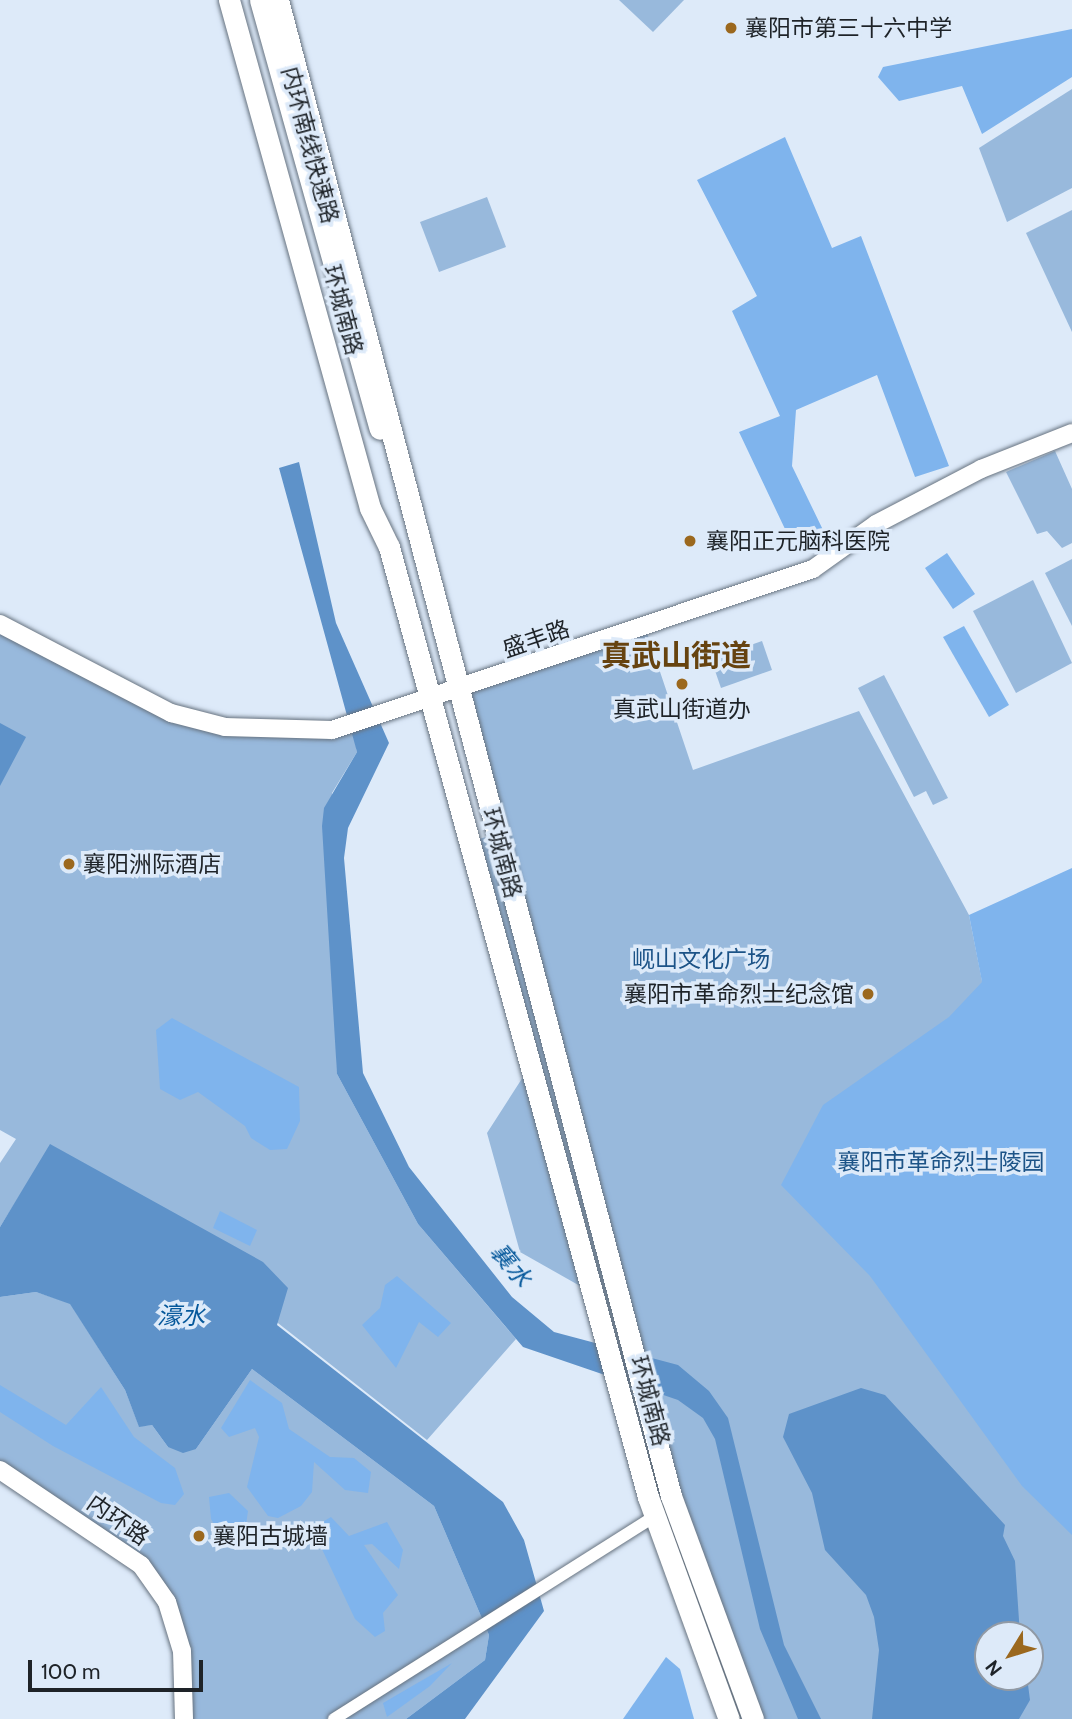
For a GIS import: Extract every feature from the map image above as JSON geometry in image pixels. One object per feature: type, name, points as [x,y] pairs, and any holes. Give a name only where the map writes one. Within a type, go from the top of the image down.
[{"type":"highway","name":"环城南路","points":[[229,0],[370,508],[389,547],[432,700],[600,1311],[620,1396],[655,1516],[729,1719]]},
{"type":"highway","name":"内环南线快速路","points":[[244,0],[358,392],[417,540]]},
{"type":"highway","name":"内环南线快速路","points":[[260,0],[358,392],[389,547]]},
{"type":"highway","name":"环城南路","points":[[278,0],[456,692],[671,1496],[753,1719]]},
{"type":"street","name":"盛丰路","points":[[0,624],[171,713],[225,727],[332,730],[456,692],[813,569],[876,524],[981,469],[1072,433]]},
{"type":"street","name":"内环路","points":[[0,1470],[141,1565],[167,1602],[182,1651],[184,1719]]},
{"type":"street","points":[[334,1719],[483,1629],[552,1580],[655,1516]]},
{"type":"green space","points":[[619,0],[684,0],[653,32]]},
{"type":"green space","points":[[1072,29],[1072,77],[982,134],[962,86],[899,101],[878,77],[883,67]]},
{"type":"green space","points":[[1072,89],[1072,188],[1007,222],[979,148]]},
{"type":"green space","points":[[785,137],[832,248],[861,236],[949,466],[915,477],[877,375],[796,410],[792,466],[824,532],[794,548],[739,432],[780,416],[732,311],[757,296],[697,180]]},
{"type":"green space","points":[[487,197],[506,247],[439,272],[420,222]]},
{"type":"green space","points":[[1072,210],[1072,332],[1026,233]]},
{"type":"green space","points":[[1055,451],[1072,489],[1072,543],[1062,548],[1047,531],[1037,534],[1006,472]]},
{"type":"green space","points":[[947,553],[975,594],[953,609],[925,568]]},
{"type":"green space","points":[[1072,559],[1072,626],[1045,573]]},
{"type":"green space","points":[[1033,580],[1072,663],[1016,693],[973,611]]},
{"type":"green space","points":[[0,624],[171,713],[225,727],[352,723],[357,752],[332,793],[337,1074],[418,1224],[516,1339],[427,1440],[51,1145],[0,1227],[0,1163],[16,1139],[0,1130]]},
{"type":"green space","points":[[964,626],[1009,705],[989,717],[943,637]]},
{"type":"green space","name":"岘山文化广场","points":[[645,627],[693,770],[859,711],[969,915],[982,981],[1072,964],[1072,1719],[729,1719],[694,1630],[596,1295],[520,1252],[487,1133],[532,1063],[471,841],[490,836],[456,692]]},
{"type":"green space","points":[[762,641],[772,670],[721,688],[711,659]]},
{"type":"green space","points":[[884,675],[948,798],[933,805],[926,791],[914,797],[858,688]]},
{"type":"green space","name":"襄阳市革命烈士陵园","points":[[1072,868],[1072,1535],[1022,1486],[870,1276],[781,1185],[823,1105],[949,1017],[982,982],[969,915]]},
{"type":"green space","points":[[172,1018],[299,1087],[300,1121],[287,1149],[270,1150],[251,1138],[245,1126],[198,1092],[180,1100],[160,1089],[156,1030]]},
{"type":"green space","points":[[220,1211],[257,1230],[250,1246],[213,1228]]},
{"type":"green space","points":[[397,1276],[451,1323],[438,1337],[419,1322],[396,1368],[362,1325],[380,1308],[385,1285]]},
{"type":"green space","points":[[36,1292],[70,1303],[125,1390],[139,1426],[152,1425],[168,1447],[196,1449],[252,1369],[434,1506],[489,1635],[485,1660],[406,1719],[184,1719],[182,1651],[141,1565],[0,1479],[0,1297]]},
{"type":"green space","points":[[250,1380],[282,1403],[289,1429],[330,1457],[354,1458],[371,1472],[368,1493],[345,1490],[314,1462],[312,1492],[301,1506],[278,1518],[268,1516],[247,1487],[259,1437],[255,1428],[229,1437],[221,1428]]},
{"type":"green space","points":[[0,1385],[66,1425],[101,1387],[134,1437],[175,1468],[184,1494],[175,1505],[161,1503],[53,1446],[0,1412]]},
{"type":"green space","points":[[229,1493],[248,1511],[245,1532],[217,1529],[211,1519],[209,1497]]},
{"type":"green space","points":[[331,1517],[349,1536],[387,1522],[403,1550],[399,1569],[372,1544],[364,1545],[398,1595],[383,1613],[385,1631],[375,1637],[355,1619],[312,1528]]},
{"type":"green space","points":[[666,1657],[680,1669],[694,1719],[623,1719]]},
{"type":"green space","points":[[452,1663],[430,1686],[387,1717],[383,1703]]},
{"type":"water","name":"襄水","points":[[299,462],[336,623],[389,743],[348,828],[344,858],[363,1073],[409,1167],[512,1297],[554,1332],[678,1365],[709,1391],[728,1418],[784,1645],[821,1719],[798,1719],[760,1629],[715,1439],[703,1418],[678,1400],[523,1347],[418,1224],[337,1074],[322,826],[324,808],[357,752],[279,468]]},
{"type":"water","points":[[0,723],[26,737],[0,786]]},
{"type":"water","name":"濠水","points":[[50,1144],[263,1262],[288,1288],[277,1325],[503,1502],[524,1540],[544,1611],[465,1719],[406,1719],[485,1660],[489,1635],[434,1506],[252,1369],[196,1449],[183,1453],[168,1447],[152,1425],[139,1427],[125,1390],[70,1304],[36,1292],[0,1297],[0,1227]]},
{"type":"water","points":[[861,1388],[885,1395],[1005,1525],[1003,1536],[1015,1561],[1019,1621],[974,1621],[974,1691],[1029,1691],[1030,1700],[1019,1719],[872,1719],[879,1650],[874,1617],[866,1595],[825,1550],[812,1493],[783,1437],[789,1414]]},
{"type":"place","name":"襄阳市第三十六中学","points":[[731,28]]},
{"type":"place","name":"襄阳正元脑科医院","points":[[690,541]]},
{"type":"place","name":"真武山街道办","points":[[682,684]]},
{"type":"place","name":"襄阳洲际酒店","points":[[69,864]]},
{"type":"place","name":"襄阳市革命烈士纪念馆","points":[[868,994]]},
{"type":"place","name":"襄阳古城墙","points":[[199,1536]]},
{"type":"district","name":"真武山街道","points":[[676,656]]}]
